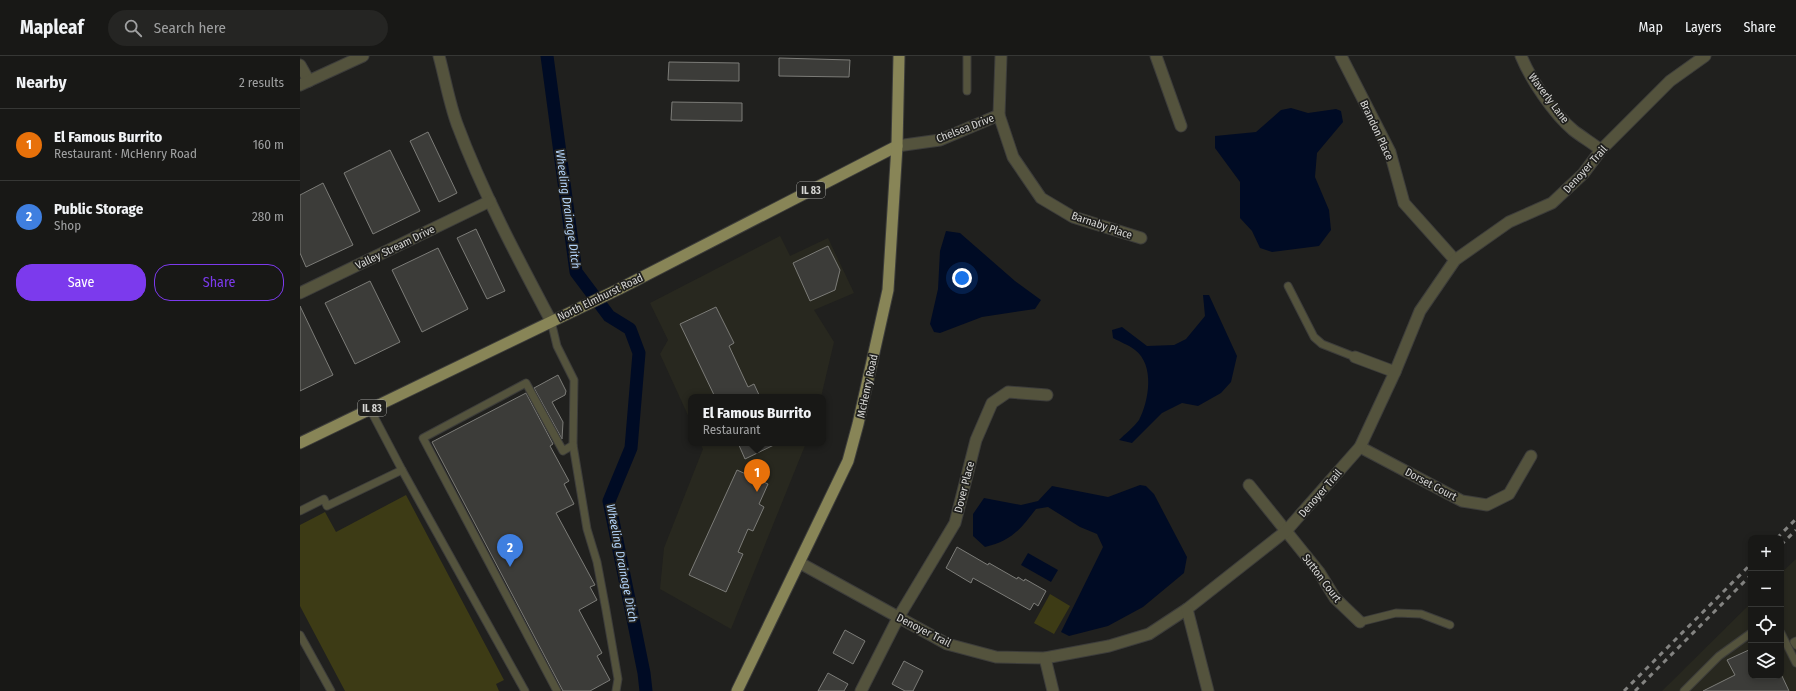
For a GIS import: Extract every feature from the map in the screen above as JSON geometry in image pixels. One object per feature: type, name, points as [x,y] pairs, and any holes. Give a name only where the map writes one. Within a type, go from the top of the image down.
[{"type":"main road","name":"McHenry Road","points":[[737,691],[848,461],[858,424],[888,290],[897,146],[899,56]]},
{"type":"main road","name":"North Elmhurst Road","points":[[300,443],[569,313],[897,146]]},
{"type":"street","points":[[300,65],[304,83],[363,56]]},
{"type":"street","points":[[439,56],[456,123],[490,201],[520,263],[551,321]]},
{"type":"street","name":"Chelsea Drive","points":[[897,146],[940,140],[999,115],[1001,56]]},
{"type":"street","points":[[1156,56],[1181,126]]},
{"type":"street","name":"Brandon Place","points":[[1341,56],[1390,152],[1404,203],[1455,260]]},
{"type":"street","name":"Waverly Lane","points":[[1521,56],[1526,68],[1551,105],[1572,129],[1601,150]]},
{"type":"street","name":"Denoyer Trail","points":[[800,563],[947,644],[996,657],[1045,658],[1109,646],[1149,634],[1187,609],[1286,531],[1360,446],[1395,372],[1420,311],[1455,260],[1509,222],[1552,203],[1582,174],[1601,150],[1670,81],[1705,56]]},
{"type":"street","name":"Barnaby Place","points":[[999,115],[1013,157],[1041,198],[1073,217],[1141,238]]},
{"type":"street","name":"Valley Stream Drive","points":[[300,293],[490,201]]},
{"type":"street","points":[[1355,357],[1395,372]]},
{"type":"street","name":"Dover Place","points":[[861,691],[898,618],[955,524],[976,440],[992,403],[1008,392],[1047,395]]},
{"type":"street","name":"Dorset Court","points":[[1360,446],[1462,501],[1487,505],[1509,494],[1531,456]]},
{"type":"street","name":"Sutton Court","points":[[1249,485],[1319,572],[1335,598],[1360,622]]},
{"type":"street","points":[[1187,609],[1208,691]]},
{"type":"street","points":[[1045,658],[1054,691]]},
{"type":"lane","points":[[967,56],[967,91]]},
{"type":"lane","points":[[1288,286],[1314,337],[1322,344],[1355,357]]},
{"type":"lane","points":[[551,321],[557,346],[574,380],[573,445],[587,529],[597,562],[606,610],[618,679],[616,691]]},
{"type":"lane","points":[[557,691],[423,438],[526,383],[563,450],[573,445]]},
{"type":"lane","points":[[370,409],[402,470],[525,691]]},
{"type":"lane","points":[[300,511],[324,499],[328,506],[402,470]]},
{"type":"lane","points":[[1360,622],[1396,613],[1421,614],[1450,625]]},
{"type":"lane","points":[[300,635],[331,691]]},
{"type":"lane","points":[[1684,691],[1719,656],[1748,635]]},
{"type":"lane","points":[[1784,639],[1796,663]]},
{"type":"lane","points":[[1796,641],[1794,642],[1796,645]]},
{"type":"shaded area","points":[[780,236],[790,256],[828,238],[854,293],[814,310],[834,342],[822,394],[688,394],[688,415],[660,354],[668,340],[650,303]]},
{"type":"shaded area","points":[[702,446],[805,446],[731,629],[660,589],[664,548],[703,449]]},
{"type":"shaded area","points":[[406,495],[504,680],[496,684],[499,691],[345,691],[300,606],[300,525],[325,512],[336,532]]},
{"type":"shaded area","points":[[1796,559],[1796,691],[1662,691],[1748,606],[1748,679],[1784,679],[1784,570]]},
{"type":"shaded area","points":[[1050,594],[1070,606],[1054,634],[1034,623]]},
{"type":"water","points":[[1291,108],[1308,113],[1336,109],[1341,111],[1343,122],[1317,153],[1315,177],[1329,210],[1331,230],[1319,246],[1272,252],[1260,248],[1252,231],[1240,218],[1240,182],[1215,148],[1215,136],[1256,132],[1281,110]]},
{"type":"water","points":[[946,231],[960,233],[1015,281],[1041,300],[1035,309],[982,317],[940,333],[934,332],[930,324],[938,289],[940,251]]},
{"type":"water","points":[[1203,295],[1209,295],[1237,356],[1231,382],[1221,393],[1198,406],[1182,403],[1162,413],[1132,443],[1119,440],[1137,423],[1143,412],[1147,393],[1148,374],[1141,357],[1133,348],[1113,338],[1112,330],[1122,327],[1147,346],[1174,345],[1186,339],[1205,316]]},
{"type":"water","points":[[1140,485],[1146,486],[1154,494],[1187,557],[1184,573],[1143,607],[1108,626],[1069,636],[1061,632],[1103,547],[1097,534],[1080,527],[1048,507],[1036,509],[1020,529],[1008,538],[994,545],[985,547],[973,536],[973,514],[984,498],[1021,505],[1038,501],[1052,486],[1108,497]]},
{"type":"water","points":[[1028,553],[1058,570],[1051,582],[1021,565]]},
{"type":"building","points":[[779,58],[850,60],[849,77],[779,76]]},
{"type":"building","points":[[669,62],[739,63],[739,81],[668,80]]},
{"type":"building","points":[[672,102],[742,103],[742,121],[671,120]]},
{"type":"building","points":[[428,132],[457,193],[439,202],[410,141]]},
{"type":"building","points":[[390,150],[420,211],[373,234],[344,173]]},
{"type":"building","points":[[323,183],[353,245],[306,267],[300,253],[300,195]]},
{"type":"building","points":[[476,229],[505,291],[487,299],[457,238]]},
{"type":"building","points":[[828,246],[840,270],[835,290],[810,301],[793,263]]},
{"type":"building","points":[[438,248],[468,309],[422,332],[392,270]]},
{"type":"building","points":[[370,281],[400,342],[355,364],[325,303]]},
{"type":"building","points":[[300,306],[333,375],[300,391]]},
{"type":"building","points":[[716,307],[734,343],[729,346],[748,387],[754,384],[759,394],[714,394],[680,324]]},
{"type":"building","points":[[558,375],[566,391],[565,395],[552,402],[563,422],[562,439],[534,388]]},
{"type":"building","points":[[526,393],[553,444],[550,446],[569,481],[564,484],[574,504],[556,513],[595,585],[590,587],[597,600],[579,610],[602,653],[597,656],[610,680],[590,691],[563,691],[432,442]]},
{"type":"building","points":[[739,446],[772,446],[745,459]]},
{"type":"building","points":[[737,470],[768,484],[759,504],[764,507],[753,531],[748,529],[738,552],[743,554],[726,592],[689,575]]},
{"type":"building","points":[[957,547],[988,565],[989,563],[1017,579],[1018,577],[1024,581],[1025,579],[1046,591],[1038,606],[1034,603],[1030,610],[973,578],[971,583],[946,568]]},
{"type":"building","points":[[845,630],[865,641],[853,664],[833,653]]},
{"type":"building","points":[[1748,650],[1748,679],[1783,679],[1789,691],[1703,691],[1735,675],[1727,660]]},
{"type":"building","points":[[904,661],[923,671],[913,691],[905,691],[892,684]]},
{"type":"building","points":[[828,673],[848,684],[844,691],[818,691]]},
{"type":"waterway","name":"Wheeling Drainage Ditch","points":[[547,56],[576,272],[609,316],[630,329],[639,353],[631,448],[609,501],[644,673],[646,691]]},
{"type":"railway","points":[[1780,535],[1796,519]]},
{"type":"railway","points":[[1784,542],[1796,530]]},
{"type":"railway","points":[[1624,691],[1748,567]]},
{"type":"railway","points":[[1635,691],[1748,578]]},
{"type":"place","name":"El Famous Burrito","points":[[757,492]]},
{"type":"place","name":"Public Storage","points":[[510,567]]}]
